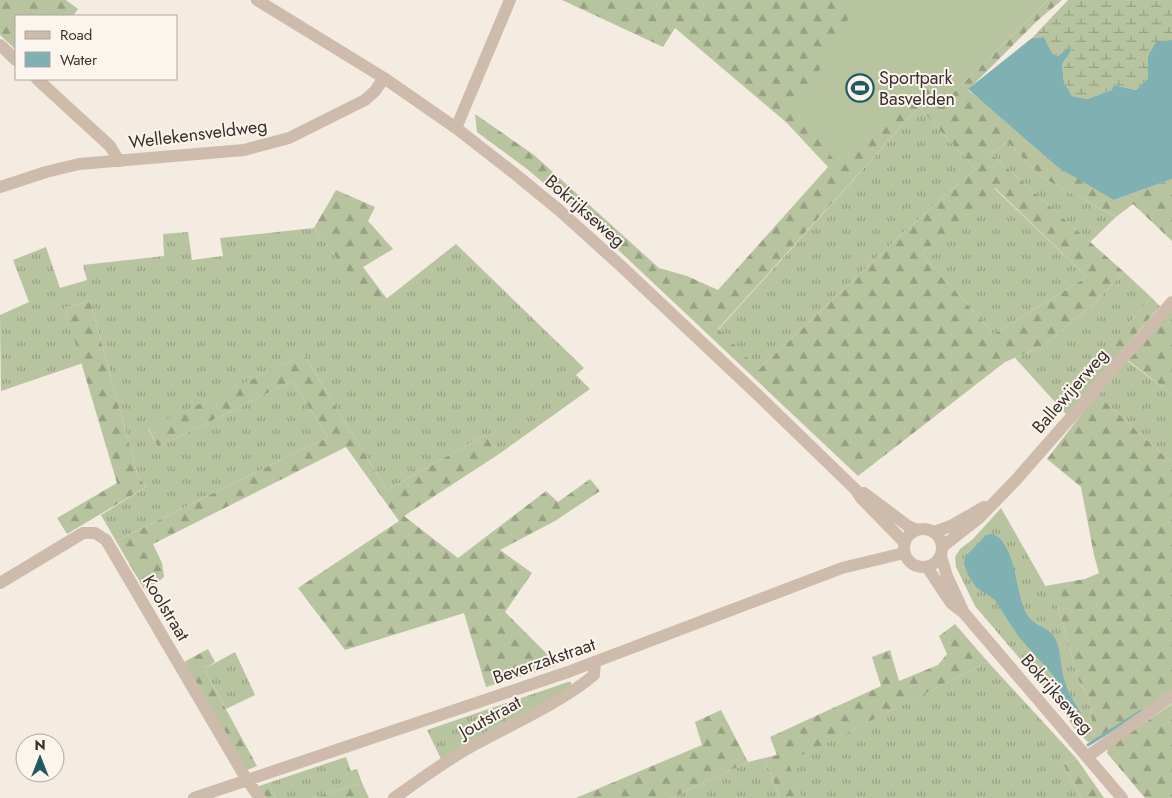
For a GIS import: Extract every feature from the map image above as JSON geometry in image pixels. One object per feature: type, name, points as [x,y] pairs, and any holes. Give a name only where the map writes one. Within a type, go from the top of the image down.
[{"type":"street","name":"Bokrijkseweg","points":[[257,0],[384,78],[456,128],[566,216],[748,385],[856,490],[904,548],[906,558],[915,566],[927,567],[951,603],[964,613],[1122,798]]},
{"type":"street","points":[[456,128],[510,0]]},
{"type":"street","points":[[0,45],[15,59]]},
{"type":"street","name":"Wellekensveldweg","points":[[0,187],[46,172],[79,164],[244,150],[289,138],[365,100],[375,91],[384,78]]},
{"type":"street","points":[[38,80],[110,146],[119,161]]},
{"type":"street","name":"Ballewijerweg","points":[[942,552],[979,518],[1020,475],[1172,302]]},
{"type":"street","name":"Bokrijkseweg","points":[[856,490],[867,494],[908,526],[917,530],[923,529],[934,532],[938,536],[947,576],[964,613]]},
{"type":"street","name":"Ballewijerweg","points":[[934,532],[951,526],[993,502]]},
{"type":"street","points":[[904,548],[907,537],[917,530]]},
{"type":"street","name":"Koolstraat","points":[[0,583],[83,533],[95,533],[106,540],[260,798]]},
{"type":"street","name":"Beverzakstraat","points":[[194,798],[595,662],[842,568],[904,548]]},
{"type":"street","points":[[927,567],[938,562],[942,552]]},
{"type":"street","name":"Joutstraat","points":[[394,798],[472,746],[576,690],[594,675],[595,662]]},
{"type":"street","points":[[1088,756],[1172,696]]},
{"type":"green space","points":[[0,0],[66,0],[78,9],[74,15],[15,15],[15,49],[0,35]]},
{"type":"green space","points":[[562,0],[868,0],[947,99],[1048,0],[1062,0],[1037,21],[968,90],[1114,200],[1172,179],[1172,241],[1133,204],[1116,217],[1043,178],[1007,142],[991,154],[1124,272],[1095,303],[1043,346],[1005,362],[858,476],[577,211],[527,169],[477,132],[475,114],[534,155],[659,268],[687,276],[718,290],[828,167],[787,123],[675,28],[663,47]],"holes":[[[919,107],[975,169],[903,233],[759,369],[718,329]],[[995,188],[1087,277],[994,334],[922,254]]]},
{"type":"green space","name":"Sportpark Basvelden","points":[[859,0],[1048,0],[947,99],[919,78],[841,169],[796,111]]},
{"type":"green space","points":[[1068,0],[1172,0],[1172,40],[1148,56],[1148,78],[1136,90],[1113,85],[1112,90],[1087,99],[1072,96],[1064,82],[1062,64],[1070,53],[1071,47],[1058,56],[1052,53],[1044,37],[1032,38]]},
{"type":"green space","points":[[919,107],[975,169],[903,233],[759,369],[718,330]]},
{"type":"green space","points":[[1007,142],[1043,178],[1116,217],[1090,242],[991,154]]},
{"type":"green space","points":[[994,188],[1087,277],[994,334],[922,254]]},
{"type":"green space","points":[[336,190],[375,207],[368,221],[393,249],[363,267],[387,299],[376,308],[314,228]]},
{"type":"green space","points":[[314,228],[376,307],[456,244],[584,368],[576,375],[590,389],[499,454],[485,435],[387,490],[304,355],[148,429],[158,447],[292,381],[328,437],[116,541],[101,515],[146,487],[138,476],[90,301],[65,308],[83,363],[1,391],[0,315],[29,302],[13,260],[46,247],[60,288],[87,280],[83,265],[164,256],[163,234],[188,232],[192,260],[223,256],[220,238]]},
{"type":"green space","points":[[1124,272],[1151,297],[1065,400],[1073,407],[1066,414],[1015,358],[1043,346],[1095,303]]},
{"type":"green space","points":[[1151,297],[1160,306],[1073,407],[1064,400]]},
{"type":"green space","points":[[90,301],[138,476],[146,487],[67,534],[57,518],[117,483],[65,308]]},
{"type":"green space","points":[[1172,309],[1172,394],[1126,359]]},
{"type":"green space","points":[[304,355],[387,490],[485,435],[499,454],[404,516],[458,558],[546,491],[558,502],[590,479],[600,491],[555,521],[500,550],[532,573],[505,612],[545,652],[556,666],[486,687],[464,613],[345,650],[298,588],[399,521],[346,447],[153,544],[162,563],[164,577],[156,584],[144,589],[116,541],[328,437],[292,381],[158,447],[148,428]]},
{"type":"green space","points":[[1126,360],[1172,394],[1172,463],[1097,394]]},
{"type":"green space","points":[[1097,394],[1172,463],[1172,692],[1146,712],[1096,741],[1089,699],[1079,681],[1058,608],[1045,586],[1085,579],[1099,573],[1081,487],[1047,459]]},
{"type":"green space","points":[[1001,508],[1058,608],[1079,681],[1089,699],[1096,741],[1088,742],[1074,728],[1061,707],[975,606],[956,567],[955,557],[960,549],[973,539]]},
{"type":"green space","points":[[955,624],[988,662],[788,762],[802,798],[780,798],[764,758],[777,755],[770,737],[881,686],[872,657],[890,650],[899,681],[938,665],[947,654],[939,636]]},
{"type":"green space","points":[[208,649],[215,662],[204,669],[257,766],[247,770],[184,662]]},
{"type":"green space","points":[[235,652],[255,695],[226,709],[204,669]]},
{"type":"green space","points":[[988,662],[1077,759],[1063,764],[1081,798],[802,798],[787,762]]},
{"type":"green space","points":[[571,682],[572,687],[442,761],[427,730]]},
{"type":"green space","points":[[1172,704],[1172,798],[1145,798],[1107,753],[1108,748]]},
{"type":"green space","points":[[721,710],[748,762],[671,798],[576,798],[702,745],[695,722]]},
{"type":"green space","points":[[346,757],[351,771],[357,769],[362,783],[312,798],[276,798],[268,783]]},
{"type":"green space","points":[[764,758],[780,798],[671,798],[748,762]]},
{"type":"green space","points":[[1077,759],[1104,798],[1081,798],[1063,764]]},
{"type":"green space","points":[[268,783],[276,798],[264,798],[256,787]]},
{"type":"green space","points":[[362,783],[369,798],[312,798]]},
{"type":"water","points":[[1044,37],[1052,53],[1058,56],[1071,46],[1070,53],[1062,64],[1064,82],[1072,96],[1087,99],[1112,90],[1113,85],[1136,90],[1148,78],[1148,56],[1156,42],[1172,40],[1172,179],[1114,200],[1059,168],[968,89],[1032,38]]},
{"type":"water","points":[[993,534],[1006,546],[1010,555],[1026,613],[1034,622],[1052,634],[1057,642],[1066,685],[1081,713],[1076,717],[1065,703],[1053,675],[1018,636],[995,600],[976,587],[968,575],[964,564],[965,557],[986,535]]},
{"type":"waterway","points":[[1088,745],[1141,711]]},
{"type":"place","name":"Sportpark Basvelden","points":[[860,88]]}]
